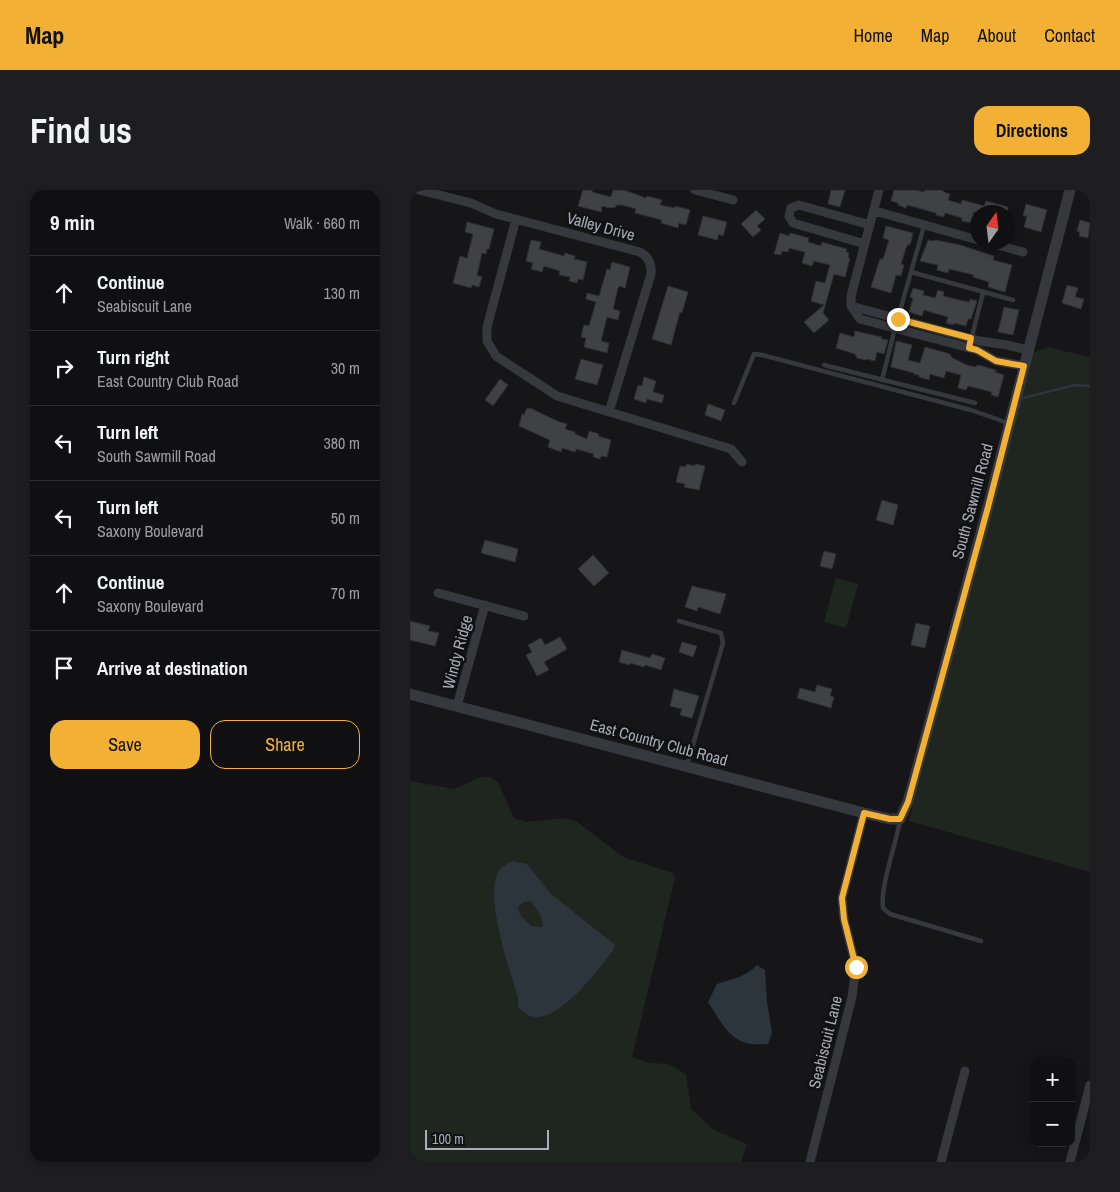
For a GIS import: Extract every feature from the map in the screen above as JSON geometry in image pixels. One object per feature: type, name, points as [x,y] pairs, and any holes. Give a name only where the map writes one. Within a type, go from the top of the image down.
[{"type":"street","name":"Valley Drive","points":[[419,190],[471,203],[516,220],[640,252],[645,255],[650,262],[649,281],[608,412]]},
{"type":"street","points":[[695,190],[733,200]]},
{"type":"street","points":[[879,190],[851,296],[850,306],[860,319],[977,350],[996,361],[1024,366]]},
{"type":"street","name":"South Sawmill Road","points":[[900,819],[908,802],[1070,190]]},
{"type":"street","points":[[865,244],[793,223],[789,216],[791,208],[799,205],[870,226]]},
{"type":"street","points":[[875,211],[970,238]]},
{"type":"street","points":[[516,220],[487,327],[487,341],[496,356],[557,396],[731,449],[742,462]]},
{"type":"street","points":[[1015,250],[1023,252]]},
{"type":"street","points":[[850,306],[971,338],[1028,350]]},
{"type":"street","name":"Windy Ridge","points":[[438,593],[524,616]]},
{"type":"street","name":"Windy Ridge","points":[[457,706],[485,605]]},
{"type":"street","name":"East Country Club Road","points":[[410,694],[864,813],[890,819],[900,819]]},
{"type":"street","name":"Seabiscuit Lane","points":[[810,1162],[852,997],[856,967],[844,919],[842,898],[864,813]]},
{"type":"street","points":[[941,1162],[964,1071]]},
{"type":"street","points":[[1070,1162],[1090,1085]]},
{"type":"lane","points":[[882,380],[924,226]]},
{"type":"lane","points":[[910,272],[1013,300]]},
{"type":"lane","points":[[969,348],[983,293]]},
{"type":"lane","points":[[734,403],[754,354],[762,354],[971,410],[1009,423]]},
{"type":"lane","points":[[824,365],[975,404]]},
{"type":"lane","points":[[679,620],[721,633],[723,643],[687,766]]},
{"type":"lane","points":[[900,819],[884,889],[883,908],[890,914],[981,941]]},
{"type":"shaded area","points":[[1048,347],[1090,357],[1090,872],[909,821],[1013,432],[1032,353]]},
{"type":"shaded area","points":[[836,578],[858,584],[846,628],[824,622]]},
{"type":"shaded area","points":[[481,777],[490,777],[498,782],[514,818],[526,822],[563,818],[576,821],[623,857],[673,873],[675,878],[632,1057],[649,1063],[668,1064],[686,1074],[691,1109],[714,1130],[747,1144],[741,1162],[410,1162],[410,781],[454,789]]},
{"type":"shaded area","points":[[513,861],[527,864],[551,894],[615,945],[599,969],[577,993],[553,1012],[541,1017],[530,1016],[518,1007],[518,998],[499,932],[494,895],[495,880],[500,869]],"holes":[[[531,901],[541,917],[542,927],[531,926],[520,915],[518,907],[524,902]]]},
{"type":"shaded area","points":[[757,965],[765,970],[767,1002],[772,1033],[768,1044],[746,1043],[738,1039],[725,1028],[708,1002],[717,984],[743,975]]},
{"type":"building","points":[[583,190],[592,190],[592,192],[611,197],[613,190],[624,190],[646,198],[647,196],[662,200],[660,205],[690,210],[686,225],[679,223],[678,228],[661,223],[662,220],[635,213],[636,209],[622,205],[610,208],[602,206],[601,212],[578,206]]},
{"type":"building","points":[[831,190],[845,190],[840,207],[828,204]]},
{"type":"building","points":[[894,190],[924,192],[925,190],[943,190],[943,192],[950,194],[948,200],[961,204],[962,200],[980,205],[970,205],[970,223],[962,221],[962,218],[945,213],[944,217],[907,205],[906,208],[891,201]]},
{"type":"building","points":[[986,201],[1001,205],[984,205]]},
{"type":"building","points":[[1026,204],[1047,210],[1041,232],[1024,227],[1027,216],[1023,216]]},
{"type":"building","points":[[756,210],[765,219],[757,226],[761,230],[753,237],[741,224]]},
{"type":"building","points":[[703,216],[727,222],[723,236],[719,234],[717,240],[698,235]]},
{"type":"building","points":[[1080,220],[1090,223],[1088,238],[1079,236],[1080,232],[1077,231]]},
{"type":"building","points":[[467,222],[494,229],[489,249],[487,249],[486,254],[482,253],[477,275],[482,277],[479,287],[472,285],[471,288],[453,283],[460,256],[467,258],[473,234],[465,232]]},
{"type":"building","points":[[886,226],[913,233],[901,264],[904,265],[901,276],[896,275],[891,293],[871,287],[880,259],[883,259],[889,240],[883,238]]},
{"type":"building","points":[[780,233],[789,236],[790,233],[809,238],[808,242],[821,246],[822,242],[847,249],[846,252],[849,253],[848,258],[850,258],[845,277],[834,274],[823,313],[829,320],[814,333],[804,322],[824,305],[811,301],[816,281],[825,283],[830,265],[814,261],[812,266],[802,263],[805,252],[789,248],[788,252],[782,251],[781,255],[774,254]]},
{"type":"building","points":[[531,240],[541,242],[539,249],[564,256],[565,253],[575,256],[574,259],[587,262],[583,280],[578,279],[577,283],[569,281],[570,277],[559,275],[560,271],[544,266],[542,272],[531,269],[533,263],[526,261]]},
{"type":"building","points":[[928,240],[936,240],[960,245],[970,248],[970,250],[994,256],[993,260],[1012,265],[1005,292],[988,287],[989,282],[973,277],[974,275],[949,269],[948,273],[937,270],[938,265],[920,261]]},
{"type":"building","points":[[612,262],[630,267],[625,288],[620,286],[618,288],[613,309],[620,311],[618,320],[607,317],[601,341],[609,343],[607,353],[584,347],[586,338],[581,337],[584,325],[589,326],[596,302],[586,299],[587,293],[599,296],[607,269],[610,270]]},
{"type":"building","points":[[1067,285],[1078,288],[1075,297],[1084,299],[1081,309],[1062,303]]},
{"type":"building","points":[[668,286],[688,292],[682,313],[680,312],[671,345],[652,339]]},
{"type":"building","points":[[913,288],[924,291],[923,295],[935,298],[938,290],[944,292],[943,296],[963,301],[970,302],[970,299],[977,301],[971,319],[968,319],[966,326],[954,323],[954,325],[946,323],[948,317],[924,310],[922,316],[909,312],[913,298],[910,297]]},
{"type":"building","points":[[1004,307],[1019,310],[1013,335],[998,332]]},
{"type":"building","points":[[855,331],[888,340],[884,354],[877,352],[875,361],[865,360],[857,358],[855,354],[836,348],[840,333],[854,337]]},
{"type":"building","points":[[897,341],[912,345],[908,360],[920,363],[925,347],[950,354],[952,358],[967,365],[975,367],[978,365],[996,370],[995,372],[1004,375],[998,397],[991,395],[992,392],[968,386],[966,390],[958,388],[961,375],[946,371],[944,378],[930,374],[929,380],[919,377],[919,375],[914,373],[891,367]]},
{"type":"building","points":[[581,359],[603,365],[597,385],[575,379]]},
{"type":"building","points":[[644,377],[656,381],[653,392],[664,395],[662,403],[647,399],[646,403],[634,399],[638,385],[642,386]]},
{"type":"building","points":[[500,379],[508,385],[493,406],[485,400]]},
{"type":"building","points":[[708,404],[725,410],[721,421],[705,415]]},
{"type":"building","points":[[527,408],[567,424],[565,429],[587,439],[589,431],[611,440],[607,457],[601,456],[600,459],[593,457],[594,454],[576,449],[575,452],[562,448],[561,452],[548,447],[550,440],[519,426],[522,414],[524,415]]},
{"type":"building","points":[[686,464],[705,466],[699,490],[684,487],[685,484],[676,482],[680,466],[686,467]]},
{"type":"building","points":[[882,500],[898,505],[893,525],[876,520]]},
{"type":"building","points":[[485,540],[518,549],[515,562],[481,553]]},
{"type":"building","points":[[824,551],[836,554],[832,569],[820,566]]},
{"type":"building","points":[[593,555],[609,573],[594,586],[578,569]]},
{"type":"building","points":[[692,586],[726,594],[720,614],[698,607],[697,611],[685,607]]},
{"type":"building","points":[[410,621],[430,626],[428,631],[439,633],[435,646],[410,640]]},
{"type":"building","points":[[916,623],[930,626],[925,648],[911,645]]},
{"type":"building","points":[[560,637],[567,649],[544,662],[549,670],[537,676],[526,655],[532,652],[528,645],[541,638],[545,645]]},
{"type":"building","points":[[682,642],[697,646],[693,657],[679,652]]},
{"type":"building","points":[[622,650],[650,658],[652,654],[665,658],[661,670],[645,665],[644,667],[619,662]]},
{"type":"building","points":[[817,685],[832,689],[830,696],[834,697],[831,708],[797,698],[800,688],[815,692]]},
{"type":"building","points":[[674,689],[699,696],[692,718],[680,715],[682,709],[670,706]]},
{"type":"waterway","points":[[1019,399],[1075,385],[1090,386]]},
{"type":"route","points":[[856,967],[844,919],[842,898],[864,813],[890,819],[900,819],[905,811],[988,507],[1024,366],[996,361],[977,350],[969,348],[971,338],[898,319]]}]
